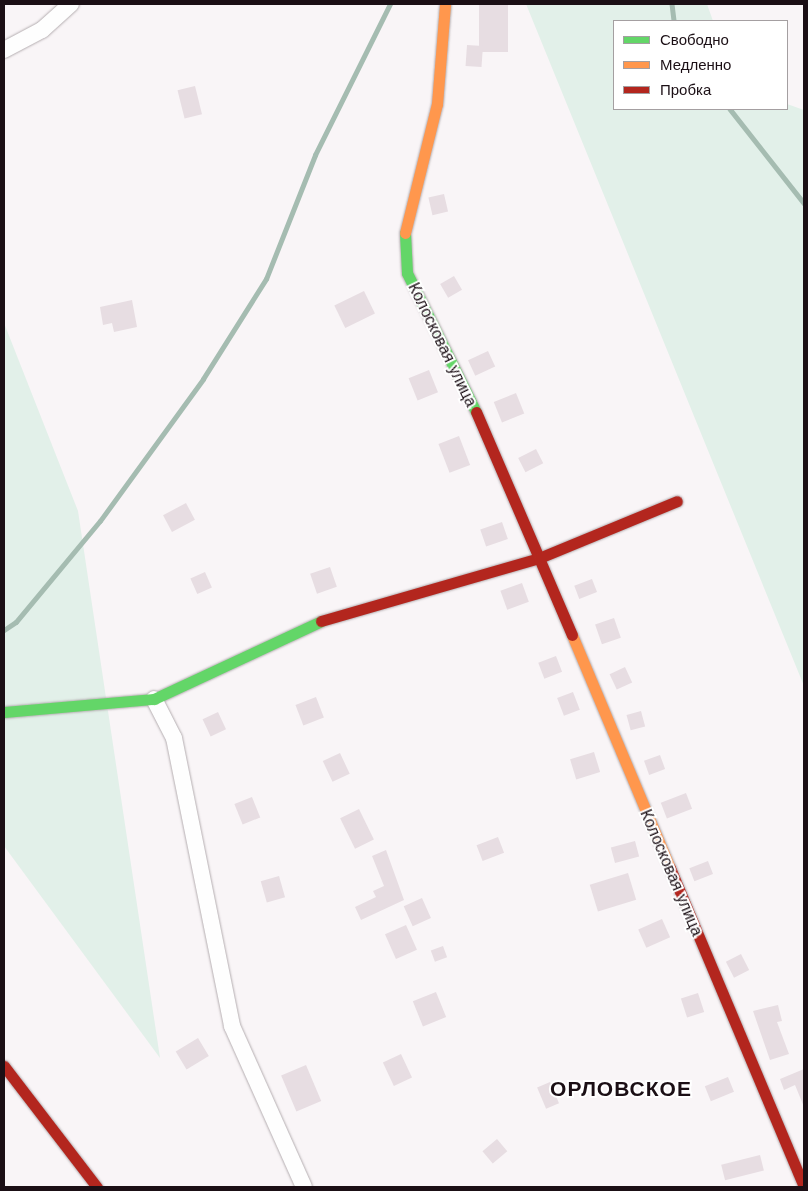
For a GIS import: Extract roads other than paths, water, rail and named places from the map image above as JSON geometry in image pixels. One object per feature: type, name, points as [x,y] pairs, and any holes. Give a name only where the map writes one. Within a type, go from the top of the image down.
[{"type":"street","points":[[4,50],[42,30],[71,4]]},
{"type":"street","name":"Колосковая улица","points":[[445,4],[437,104],[405,223],[407,273],[500,460],[539,558],[804,1187]]},
{"type":"street","points":[[4,712],[154,699],[331,616],[539,558],[677,501]]},
{"type":"street","points":[[154,699],[174,738],[232,1026],[304,1187]]},
{"type":"street","points":[[4,1066],[96,1187]]},
{"type":"waterway","points":[[4,630],[16,622],[100,521],[203,379],[266,279],[315,155],[390,4]]},
{"type":"waterway","points":[[672,4],[674,20]]},
{"type":"waterway","points":[[731,110],[804,203]]},
{"type":"district","name":"ОРЛОВСКОЕ","points":[[621,1089]]}]
